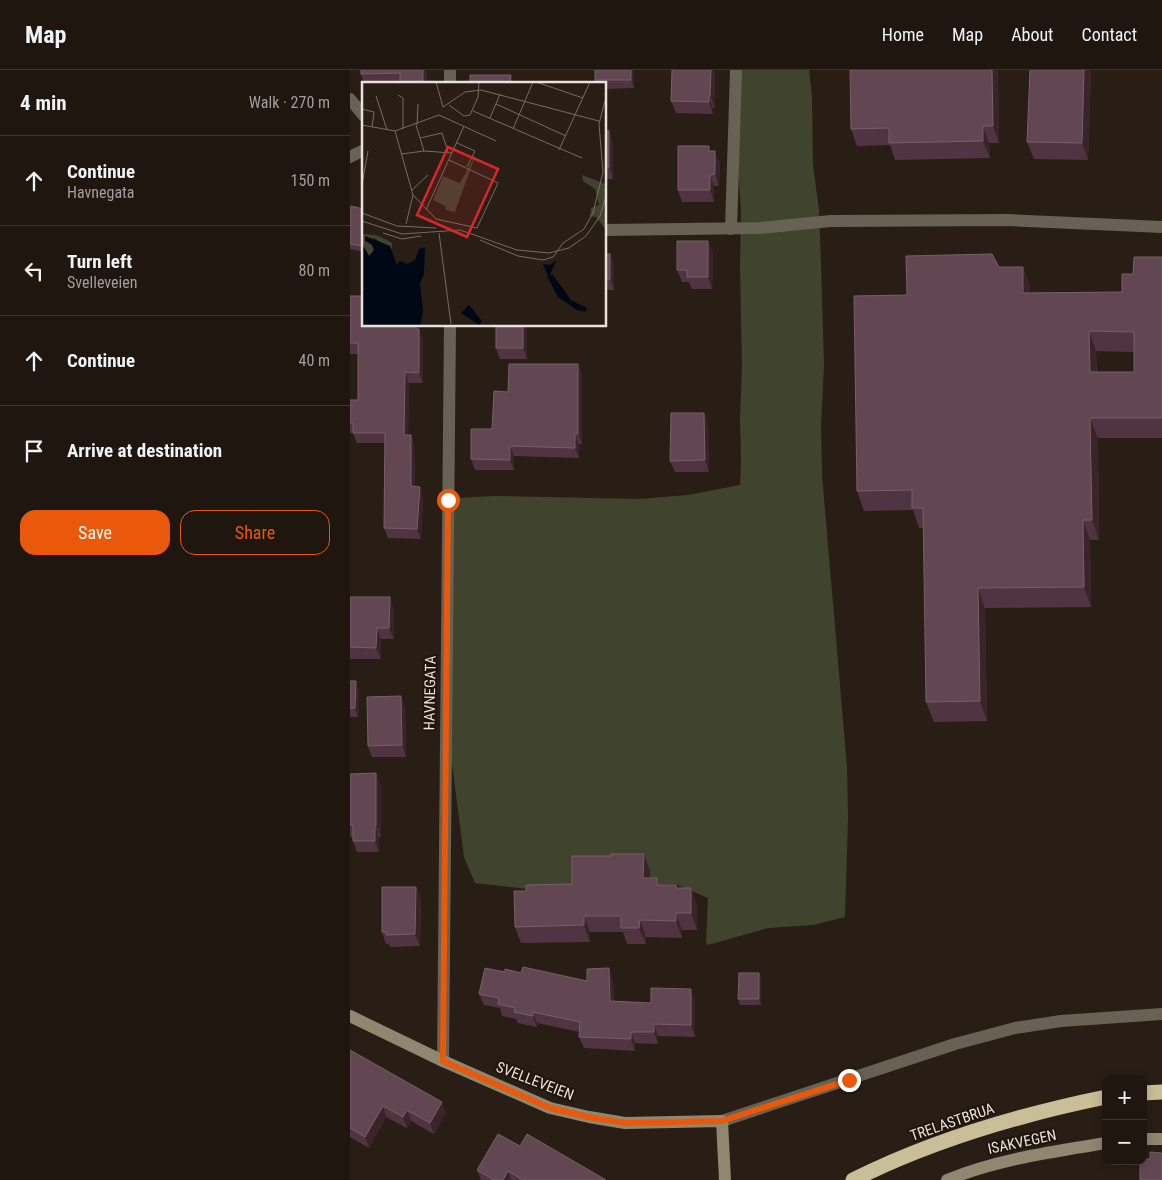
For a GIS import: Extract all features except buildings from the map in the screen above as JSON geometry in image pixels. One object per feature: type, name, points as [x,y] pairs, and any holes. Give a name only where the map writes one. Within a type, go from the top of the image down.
[{"type":"highway","points":[[1147,1093],[1162,1092]]},
{"type":"highway","name":"TRELASTBRUA","points":[[853,1180],[879,1167],[938,1143],[984,1128],[1102,1098]]},
{"type":"street","points":[[731,229],[736,70]]},
{"type":"street","points":[[350,99],[362,114]]},
{"type":"street","points":[[350,157],[362,151]]},
{"type":"street","points":[[606,230],[760,228],[831,221],[998,220],[1162,227]]},
{"type":"street","name":"HAVNEGATA","points":[[443,1061],[450,326]]},
{"type":"street","points":[[725,1180],[722,1121],[955,1044],[1015,1028],[1061,1021],[1162,1014]]},
{"type":"street","name":"SVELLEVEIEN","points":[[350,1016],[443,1061],[550,1108],[625,1123],[722,1121]]},
{"type":"street","points":[[1147,1139],[1162,1138]]},
{"type":"street","name":"ISAKVEGEN","points":[[947,1180],[1002,1161],[1102,1144]]},
{"type":"green space","points":[[737,70],[809,70],[812,96],[813,165],[819,210],[821,264],[824,365],[821,425],[822,475],[847,767],[848,817],[845,917],[813,925],[768,928],[708,945],[706,942],[708,898],[675,884],[528,889],[475,883],[464,857],[451,756],[447,518],[459,498],[493,496],[639,499],[688,495],[740,485],[742,367],[741,211],[734,108]]},
{"type":"route","points":[[448,500],[443,1061],[550,1108],[625,1123],[657,1124],[722,1121],[849,1080]]}]
